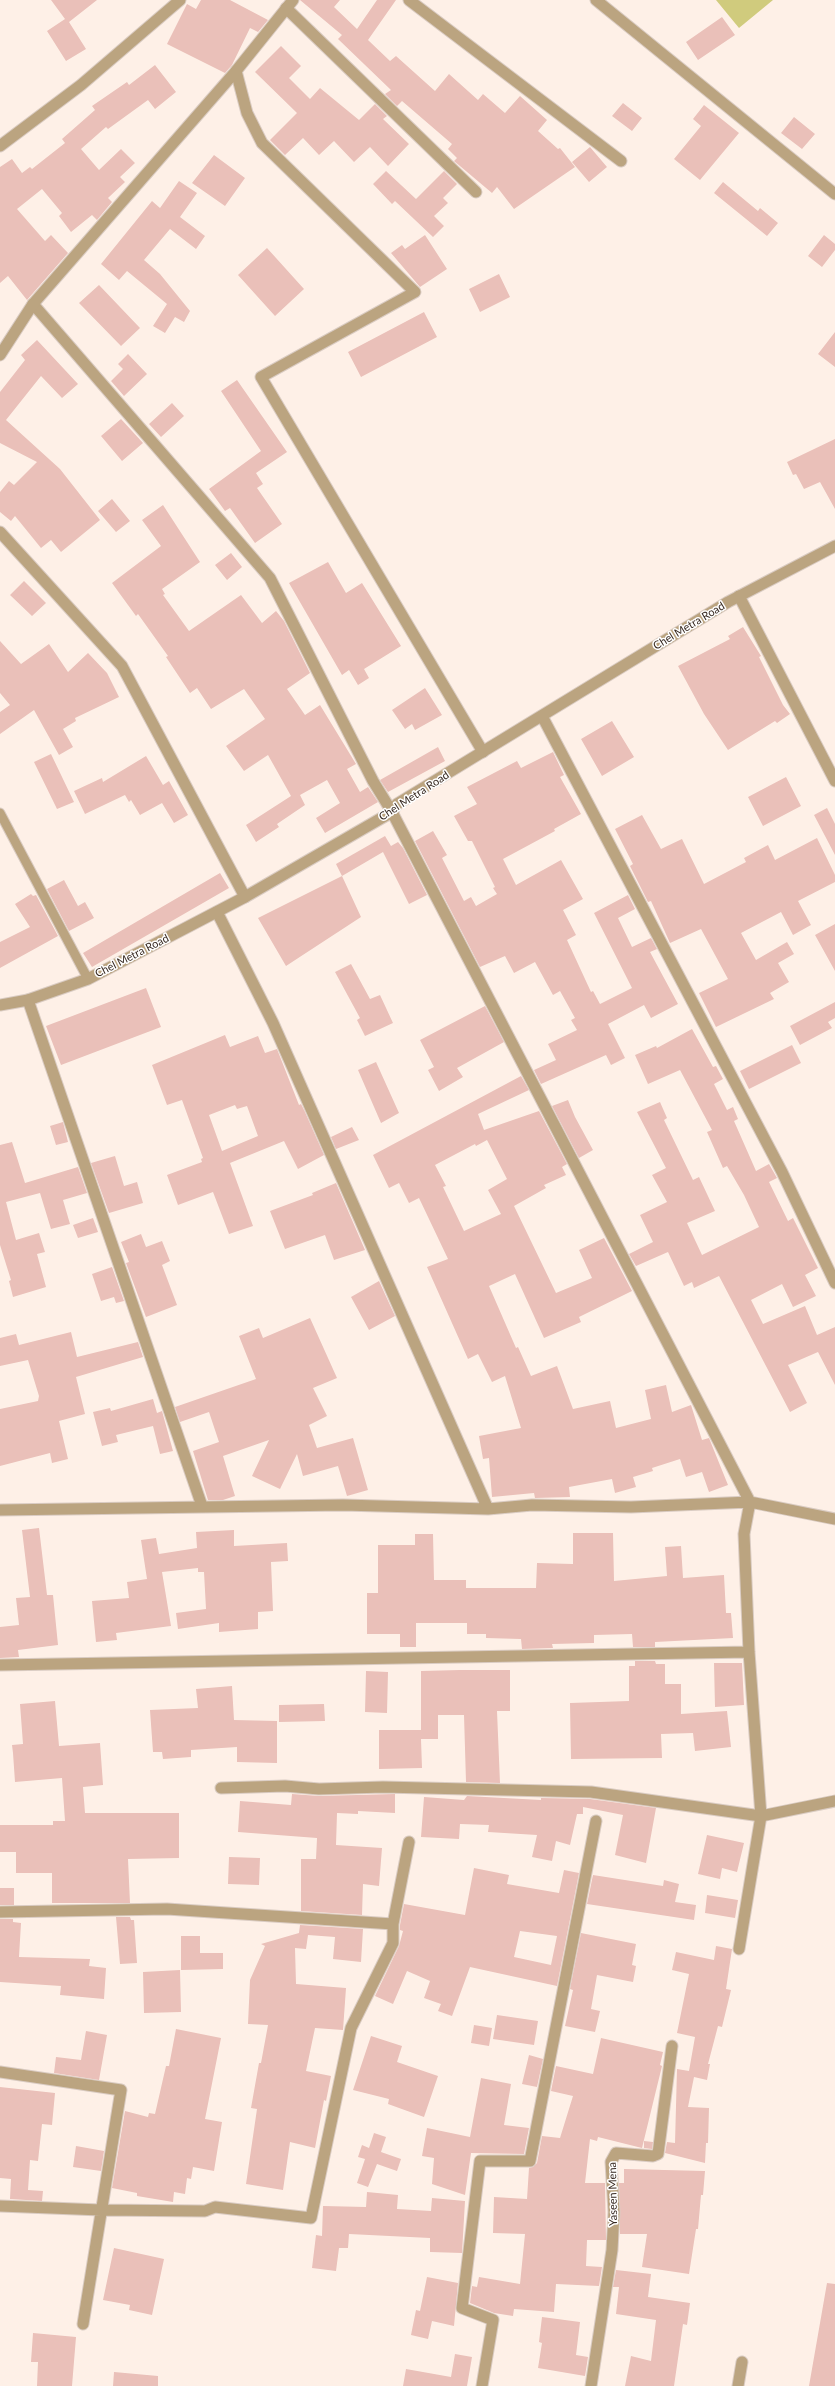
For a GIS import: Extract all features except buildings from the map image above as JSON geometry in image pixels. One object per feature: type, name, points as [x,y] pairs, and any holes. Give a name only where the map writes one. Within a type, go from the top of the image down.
[{"type":"street","points":[[0,146],[82,85],[180,0]]},
{"type":"street","points":[[409,0],[621,161]]},
{"type":"street","points":[[596,0],[835,194]]},
{"type":"street","points":[[0,355],[33,304],[236,71],[289,4],[476,192]]},
{"type":"street","points":[[236,71],[247,113],[262,143],[415,292],[261,377],[483,752]]},
{"type":"street","points":[[33,304],[270,578],[373,781],[392,812],[750,1502],[744,1534],[749,1652],[761,1816],[739,1949]]},
{"type":"street","points":[[0,532],[122,666],[245,897]]},
{"type":"street","name":"Chel Metra Road","points":[[0,1005],[28,1000],[88,979],[245,897],[392,812],[397,804],[739,596],[835,546]]},
{"type":"street","points":[[739,596],[835,781]]},
{"type":"street","points":[[542,716],[779,1167],[835,1283]]},
{"type":"street","points":[[217,912],[272,1023],[488,1510]]},
{"type":"street","points":[[28,1000],[202,1506]]},
{"type":"street","points":[[0,1510],[342,1505],[488,1510],[532,1505],[631,1507],[750,1502],[835,1519]]},
{"type":"street","points":[[0,1665],[749,1652]]},
{"type":"street","points":[[221,1788],[285,1786],[319,1789],[383,1787],[591,1792],[761,1816],[835,1801]]},
{"type":"street","points":[[482,2386],[494,2320],[462,2308],[480,2161],[530,2161],[596,1821]]},
{"type":"street","points":[[0,2206],[101,2210],[205,2211],[215,2207],[311,2218],[351,2028],[393,1943],[393,1924],[409,1842]]},
{"type":"street","points":[[0,1912],[166,1909],[393,1924]]},
{"type":"street","name":"Yaseen Mena","points":[[591,2386],[612,2250],[614,2212],[610,2162],[616,2153],[653,2156],[658,2154],[672,2046]]},
{"type":"street","points":[[0,2072],[121,2090],[82,2324]]},
{"type":"street","points":[[738,2386],[742,2362]]},
{"type":"lane","points":[[0,813],[88,979]]},
{"type":"shaded area","points":[[716,0],[773,0],[739,28]]}]
